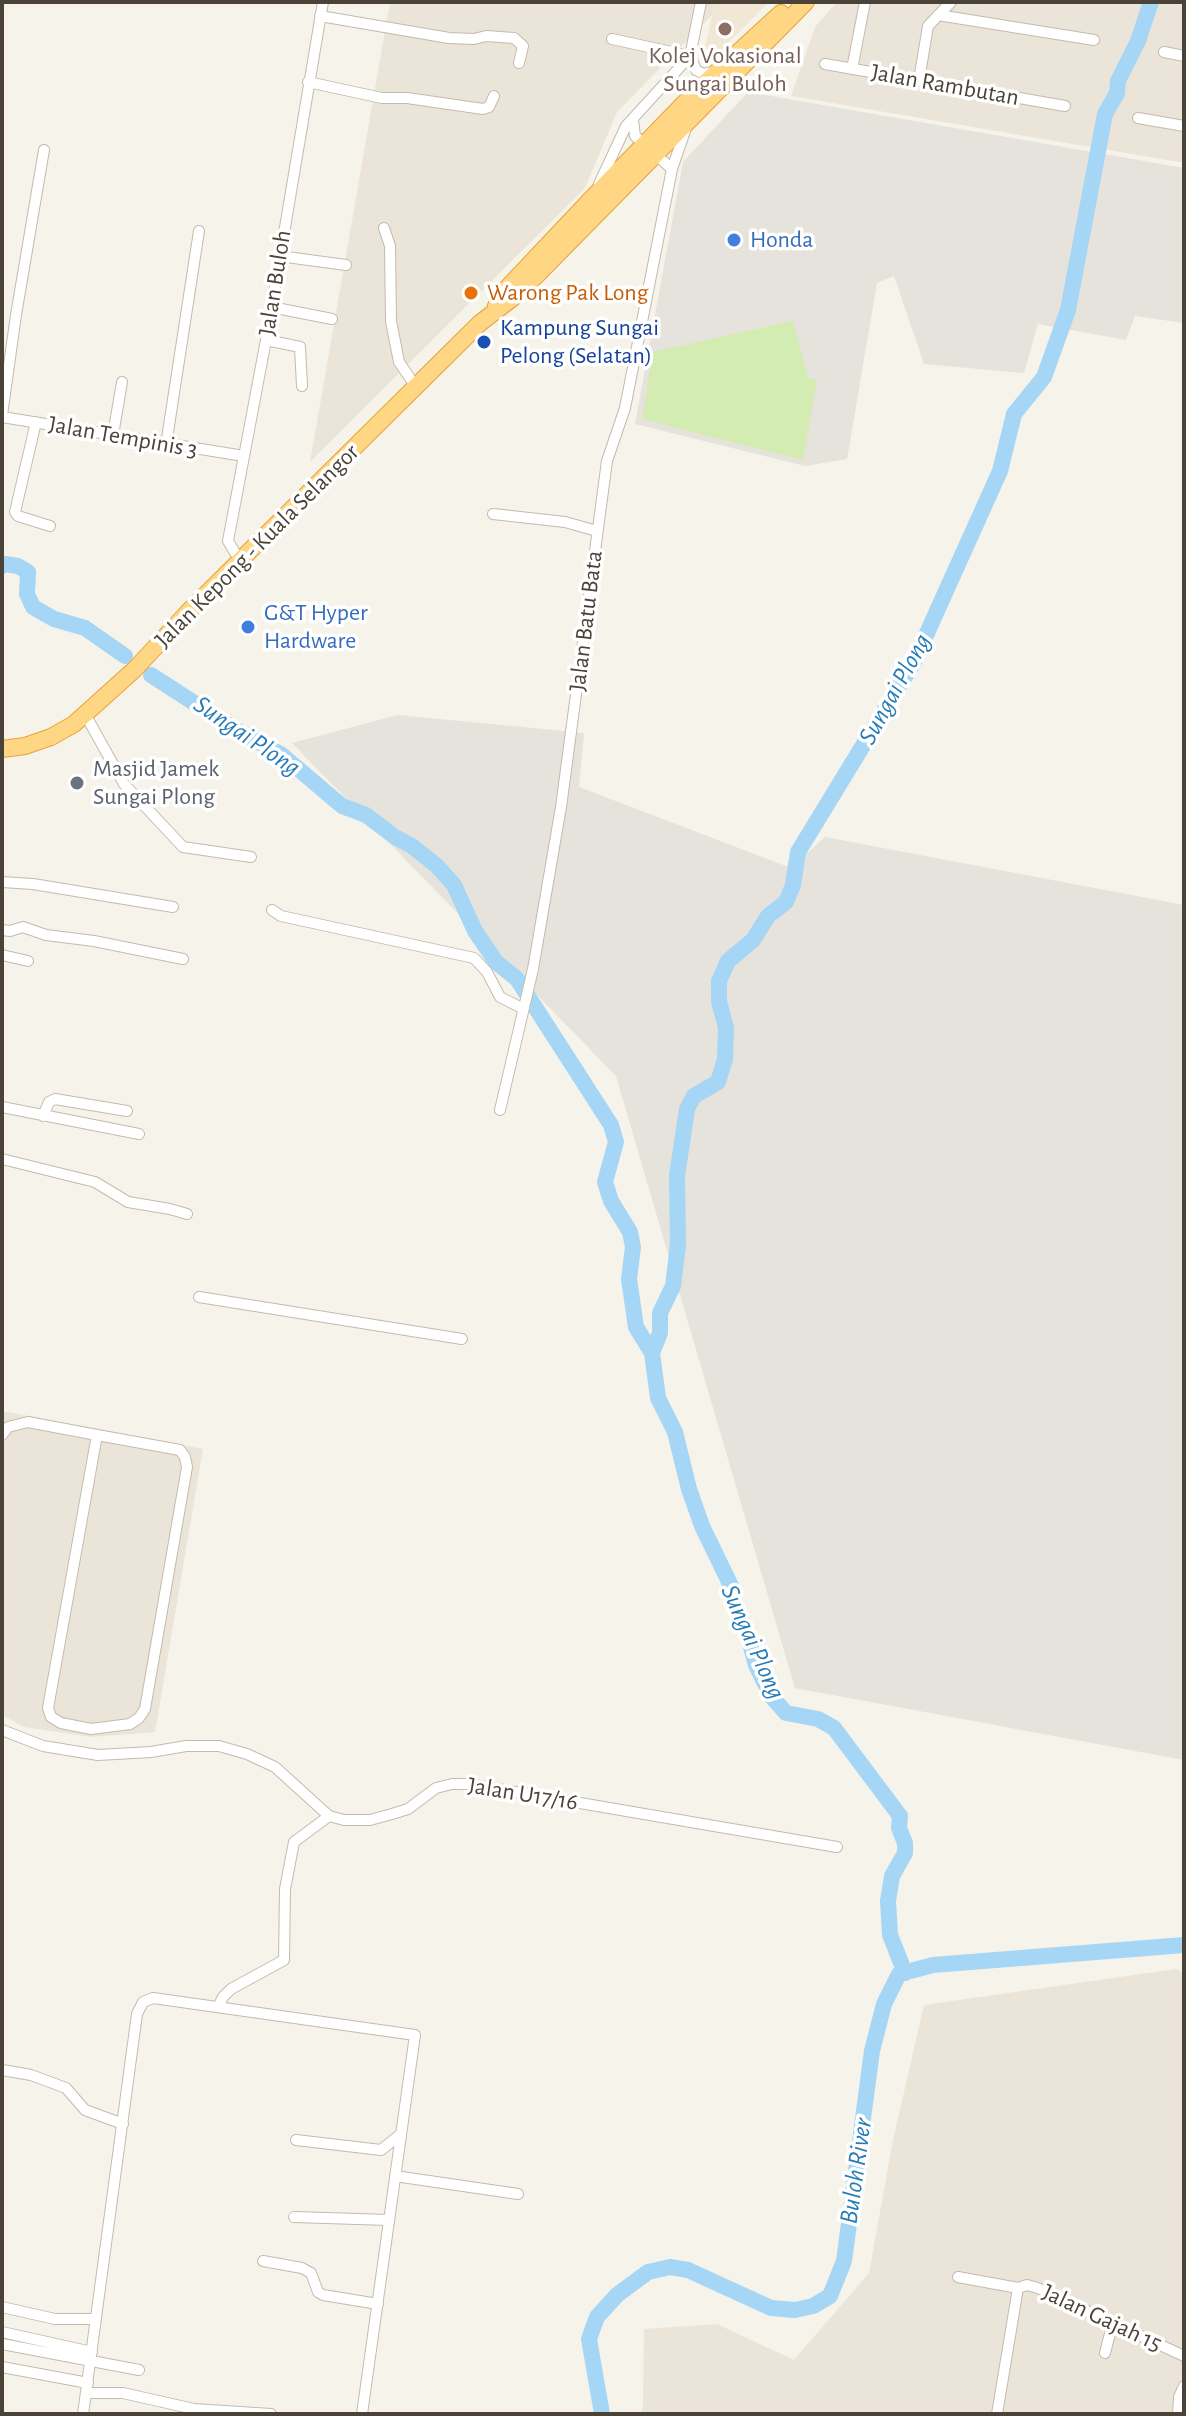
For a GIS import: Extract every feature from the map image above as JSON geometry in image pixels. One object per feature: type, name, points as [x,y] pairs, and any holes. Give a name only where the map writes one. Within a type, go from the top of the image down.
[{"type":"highway","name":"Jalan Kepong - Kuala Selangor","points":[[2,749],[25,746],[51,737],[85,714],[135,669],[493,311],[514,297],[540,272],[717,71],[793,2]]},
{"type":"highway","name":"Jalan Kepong - Kuala Selangor","points":[[493,311],[508,287],[594,196],[690,119],[806,2]]},
{"type":"street","name":"Jalan Buloh","points":[[240,561],[228,541],[266,340],[323,2]]},
{"type":"street","points":[[594,196],[620,138],[690,56],[701,2]]},
{"type":"street","points":[[852,69],[865,2]]},
{"type":"street","points":[[919,80],[928,26],[951,2]]},
{"type":"street","points":[[938,15],[1094,40]]},
{"type":"street","points":[[320,16],[449,38],[514,38],[523,46],[519,63]]},
{"type":"street","points":[[612,39],[690,56]]},
{"type":"street","points":[[1164,52],[1184,56]]},
{"type":"street","points":[[690,56],[696,70],[703,74],[717,71]]},
{"type":"street","name":"Jalan Rambutan","points":[[825,64],[1065,106]]},
{"type":"street","points":[[308,82],[382,98],[407,98],[483,109],[489,107],[494,96]]},
{"type":"street","points":[[1138,118],[1184,126]]},
{"type":"street","name":"Jalan Batu Bata","points":[[500,1110],[533,969],[570,747],[607,461],[625,408],[672,169],[690,119]]},
{"type":"street","points":[[633,120],[635,136],[672,169]]},
{"type":"street","points":[[2,416],[44,150]]},
{"type":"street","points":[[384,228],[390,246],[391,321],[399,362],[416,387]]},
{"type":"street","points":[[166,445],[199,231]]},
{"type":"street","points":[[279,256],[346,265]]},
{"type":"street","points":[[271,307],[332,319]]},
{"type":"street","points":[[266,340],[300,347],[302,386]]},
{"type":"street","points":[[113,435],[122,382]]},
{"type":"street","name":"Jalan Tempinis 3","points":[[2,416],[244,456]]},
{"type":"street","points":[[36,422],[15,512],[18,516],[50,526]]},
{"type":"street","points":[[493,514],[565,522],[597,531]]},
{"type":"street","points":[[85,714],[124,784],[183,847],[251,857]]},
{"type":"street","points":[[2,882],[33,884],[173,907]]},
{"type":"street","points":[[272,910],[281,916],[474,958],[487,972],[500,997],[522,1008]]},
{"type":"street","points":[[2,930],[23,927],[46,935],[183,959]]},
{"type":"street","points":[[2,955],[28,961]]},
{"type":"street","points":[[43,1116],[49,1102],[55,1099],[127,1111]]},
{"type":"street","points":[[2,1107],[139,1134]]},
{"type":"street","points":[[2,1159],[95,1182],[128,1202],[187,1214]]},
{"type":"street","points":[[199,1297],[462,1339]]},
{"type":"street","points":[[2,1435],[8,1427],[28,1422],[180,1450],[185,1457],[187,1467],[145,1709],[130,1724],[91,1729],[61,1723],[51,1717],[48,1708],[97,1435]]},
{"type":"street","points":[[2,1730],[43,1746],[98,1755],[151,1752],[186,1746],[219,1746],[275,1767],[329,1816],[294,1842],[285,1889],[284,1960],[231,1989],[218,2007]]},
{"type":"street","name":"Jalan U17/16","points":[[329,1816],[344,1820],[370,1820],[408,1809],[436,1788],[469,1784],[837,1847]]},
{"type":"street","points":[[83,2414],[137,2014],[143,2002],[153,1998],[415,2035],[362,2414]]},
{"type":"street","points":[[2,2070],[31,2075],[66,2088],[85,2110],[123,2124]]},
{"type":"street","points":[[296,2140],[381,2150],[401,2134]]},
{"type":"street","points":[[395,2176],[518,2194]]},
{"type":"street","points":[[294,2217],[389,2220]]},
{"type":"street","points":[[263,2261],[302,2268],[311,2273],[318,2292],[323,2295],[378,2304]]},
{"type":"street","name":"Jalan Gajah 15","points":[[958,2277],[1018,2288],[1027,2285],[1038,2288],[1184,2356]]},
{"type":"street","points":[[997,2414],[1018,2288]]},
{"type":"street","points":[[2,2307],[55,2319],[96,2319]]},
{"type":"street","points":[[1105,2353],[1113,2322]]},
{"type":"street","points":[[2,2332],[139,2370]]},
{"type":"street","points":[[2,2344],[91,2356]]},
{"type":"street","points":[[2,2367],[194,2409],[271,2414]]},
{"type":"street","points":[[1178,2414],[1179,2397],[1184,2386]]},
{"type":"shaded area","points":[[390,2],[725,2],[617,112],[585,188],[310,462]]},
{"type":"shaded area","name":"Kolej Vokasional Sungai Buloh","points":[[715,2],[769,2],[714,57],[703,58]]},
{"type":"shaded area","points":[[837,2],[1184,2],[1184,163],[791,96],[815,27]]},
{"type":"shaded area","points":[[748,92],[1184,168],[1184,323],[1135,316],[1126,340],[1038,324],[1024,373],[924,364],[894,276],[877,283],[847,459],[805,466],[635,424],[683,162]]},
{"type":"shaded area","points":[[398,715],[584,733],[579,787],[791,868],[825,837],[1184,905],[1184,1760],[795,1688],[616,1076],[292,743]]},
{"type":"shaded area","points":[[2,1411],[203,1449],[155,1732],[91,1737],[24,1727],[2,1715]]},
{"type":"shaded area","points":[[1176,1969],[1184,1972],[1184,2414],[640,2414],[643,2406],[644,2329],[717,2324],[794,2360],[869,2273],[893,2140],[924,2005]]},
{"type":"green space","points":[[793,321],[808,378],[817,380],[803,460],[642,419],[653,352]]},
{"type":"waterway","name":"Sungai Plong","points":[[652,1353],[660,1333],[660,1313],[673,1286],[678,1245],[677,1176],[687,1109],[694,1096],[718,1082],[725,1059],[726,1028],[719,1001],[719,981],[728,961],[753,940],[768,916],[786,902],[793,885],[798,852],[914,662],[1000,471],[1014,414],[1044,377],[1068,310],[1105,114],[1117,93],[1118,81],[1138,41],[1151,2]]},
{"type":"waterway","name":"Sungai Plong","points":[[2,566],[18,566],[28,572],[27,594],[33,607],[54,619],[85,628],[125,656]]},
{"type":"waterway","name":"Sungai Plong","points":[[151,675],[233,728],[282,755],[342,806],[366,815],[437,866],[454,885],[475,931],[496,962],[517,979],[611,1125],[616,1142],[605,1182],[611,1201],[630,1232],[633,1247],[629,1279],[636,1327],[652,1353],[658,1398],[675,1432],[702,1526],[733,1590],[734,1603],[756,1665],[771,1696],[786,1713],[818,1719],[834,1728],[900,1816],[899,1828],[905,1853],[892,1876],[888,1901],[890,1935],[905,1973]]},
{"type":"waterway","name":"Buloh River","points":[[602,2414],[589,2339],[597,2317],[617,2295],[648,2272],[670,2267],[688,2270],[771,2308],[795,2310],[813,2306],[830,2296],[844,2261],[872,2051],[884,2004],[899,1974],[933,1965],[1184,1945]]},
{"type":"place","name":"Kolej Vokasional Sungai Buloh","points":[[725,29]]},
{"type":"place","name":"Honda","points":[[734,240]]},
{"type":"place","name":"Warong Pak Long","points":[[471,293]]},
{"type":"place","name":"Kampung Sungai Pelong (Selatan)","points":[[484,342]]},
{"type":"place","name":"G&T Hyper Hardware","points":[[248,627]]},
{"type":"place","name":"Masjid Jamek Sungai Plong","points":[[77,783]]}]
